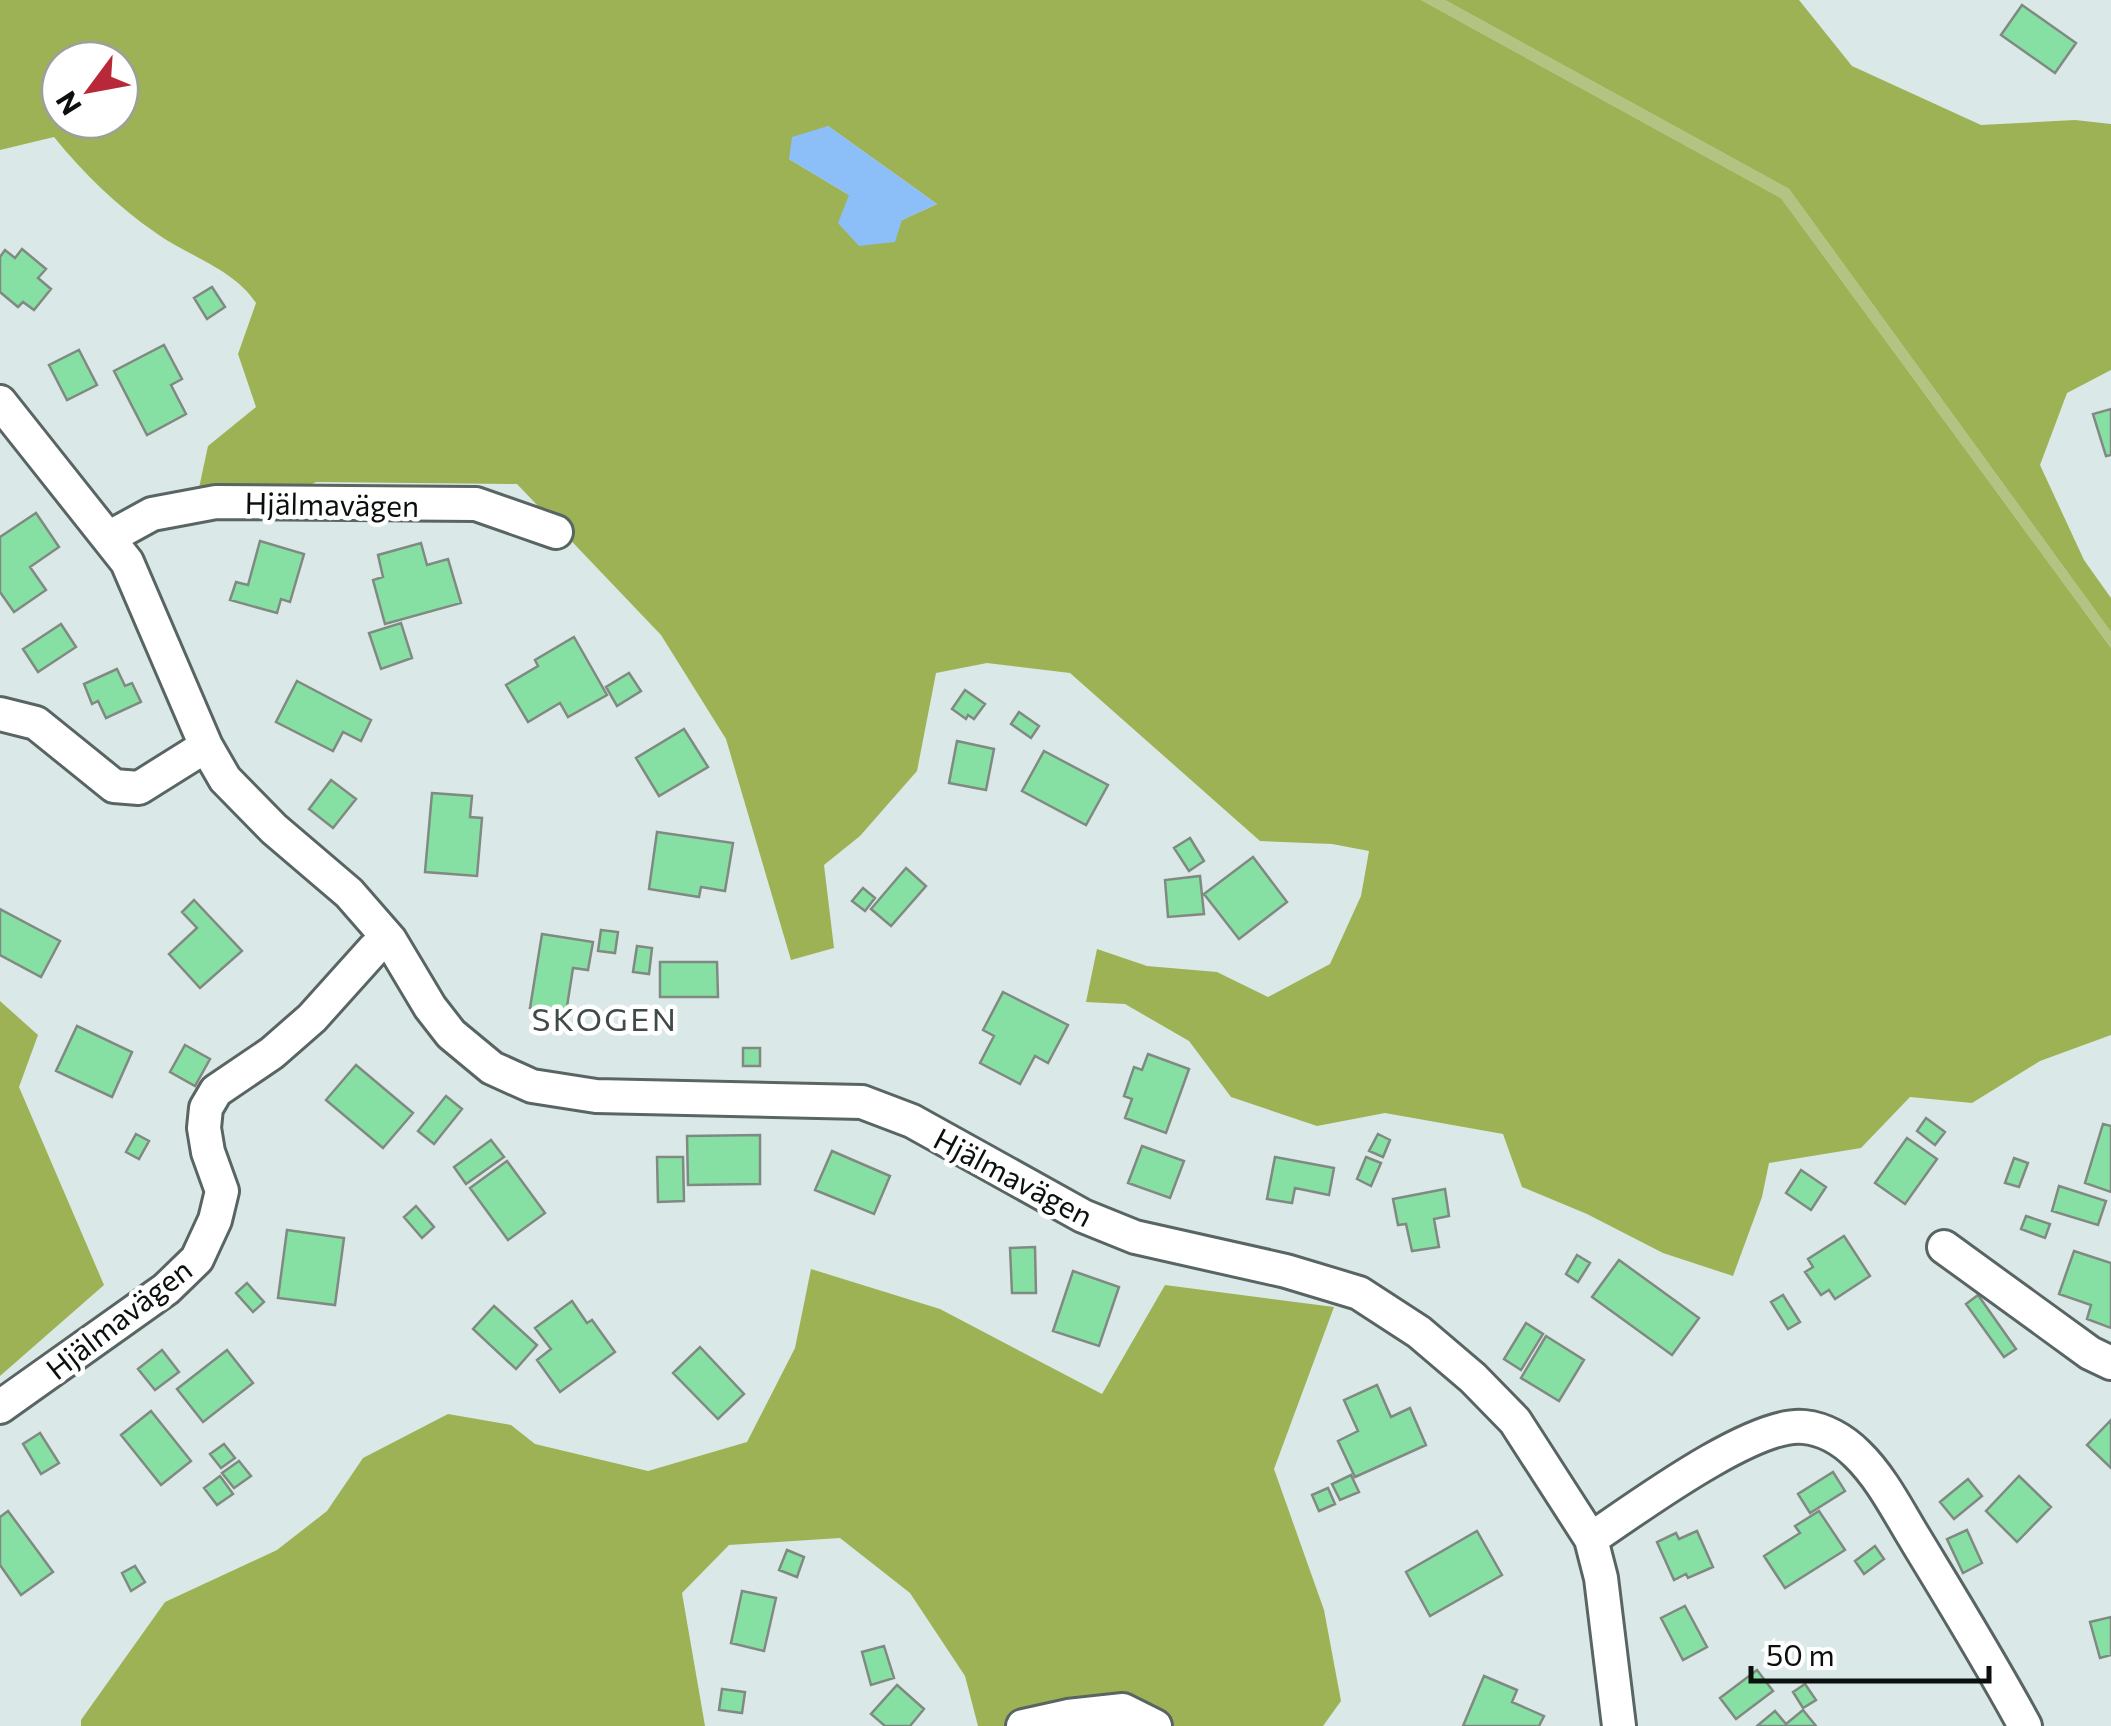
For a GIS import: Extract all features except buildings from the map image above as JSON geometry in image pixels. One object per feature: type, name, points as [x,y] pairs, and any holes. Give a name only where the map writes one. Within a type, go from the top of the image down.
[{"type":"street","name":"Hjälmavägen","points":[[0,402],[127,562],[206,746],[225,779],[274,829],[350,893],[390,940],[430,1008],[451,1034],[492,1068],[532,1086],[620,1098],[862,1102],[912,1121],[1083,1216],[1135,1237],[1286,1270],[1358,1293],[1420,1332],[1503,1409],[1555,1480],[1591,1539],[1602,1578],[1620,1726]]},
{"type":"street","name":"Hjälmavägen","points":[[110,537],[152,514],[216,502],[476,504],[556,532]]},
{"type":"street","points":[[0,714],[36,723],[114,786],[139,788],[206,746]]},
{"type":"street","name":"Hjälmavägen","points":[[0,1408],[166,1289],[197,1258],[216,1220],[222,1191],[204,1128],[206,1108],[216,1091],[299,1030],[374,949],[390,940]]},
{"type":"street","points":[[1944,1247],[2090,1353],[2111,1362]]},
{"type":"street","points":[[1591,1539],[1682,1477],[1755,1438],[1801,1426],[1830,1434],[1858,1454],[1877,1479],[1974,1633],[2025,1726]]},
{"type":"street","points":[[1023,1726],[1123,1710],[1155,1726]]},
{"type":"green space","points":[[0,0],[1421,0],[1781,198],[2111,648],[2111,1035],[2040,1061],[1972,1103],[1910,1097],[1861,1148],[1769,1163],[1762,1197],[1733,1276],[1663,1253],[1587,1214],[1522,1187],[1503,1134],[1385,1113],[1317,1126],[1231,1097],[1189,1041],[1125,1004],[1086,1002],[1097,949],[1147,966],[1217,972],[1268,997],[1330,964],[1361,896],[1369,851],[1332,844],[1260,841],[1070,673],[987,663],[936,673],[917,771],[860,836],[824,865],[834,948],[791,960],[726,739],[661,635],[517,484],[316,482],[293,494],[257,485],[199,488],[208,446],[256,407],[238,354],[256,303],[236,281],[128,212],[89,177],[57,140],[140,140],[140,40],[40,40],[42,140],[0,150]],"holes":[[[828,126],[937,204],[902,220],[849,195],[789,159]]]},
{"type":"green space","points":[[1421,0],[1445,0],[1789,189],[2111,632],[2111,648],[1781,198]]},
{"type":"green space","points":[[1445,0],[1799,0],[1852,66],[1981,125],[2075,120],[2111,124],[2111,370],[2067,393],[2040,465],[2084,560],[2111,598],[2111,632],[1789,189]]},
{"type":"green space","points":[[0,1001],[38,1035],[19,1087],[104,1285],[0,1376]]},
{"type":"green space","points":[[811,1269],[940,1309],[1102,1394],[1165,1285],[1334,1307],[1274,1469],[1324,1610],[1341,1701],[1323,1726],[978,1726],[965,1676],[910,1593],[840,1538],[729,1545],[682,1593],[705,1726],[81,1726],[81,1720],[165,1602],[277,1550],[327,1511],[363,1458],[448,1414],[511,1425],[535,1444],[648,1471],[747,1442],[795,1348]]},
{"type":"water","points":[[828,126],[937,204],[902,220],[895,242],[859,246],[838,223],[849,195],[789,159],[792,137]]},
{"type":"district","name":"SKOGEN","points":[[605,1018]]}]
